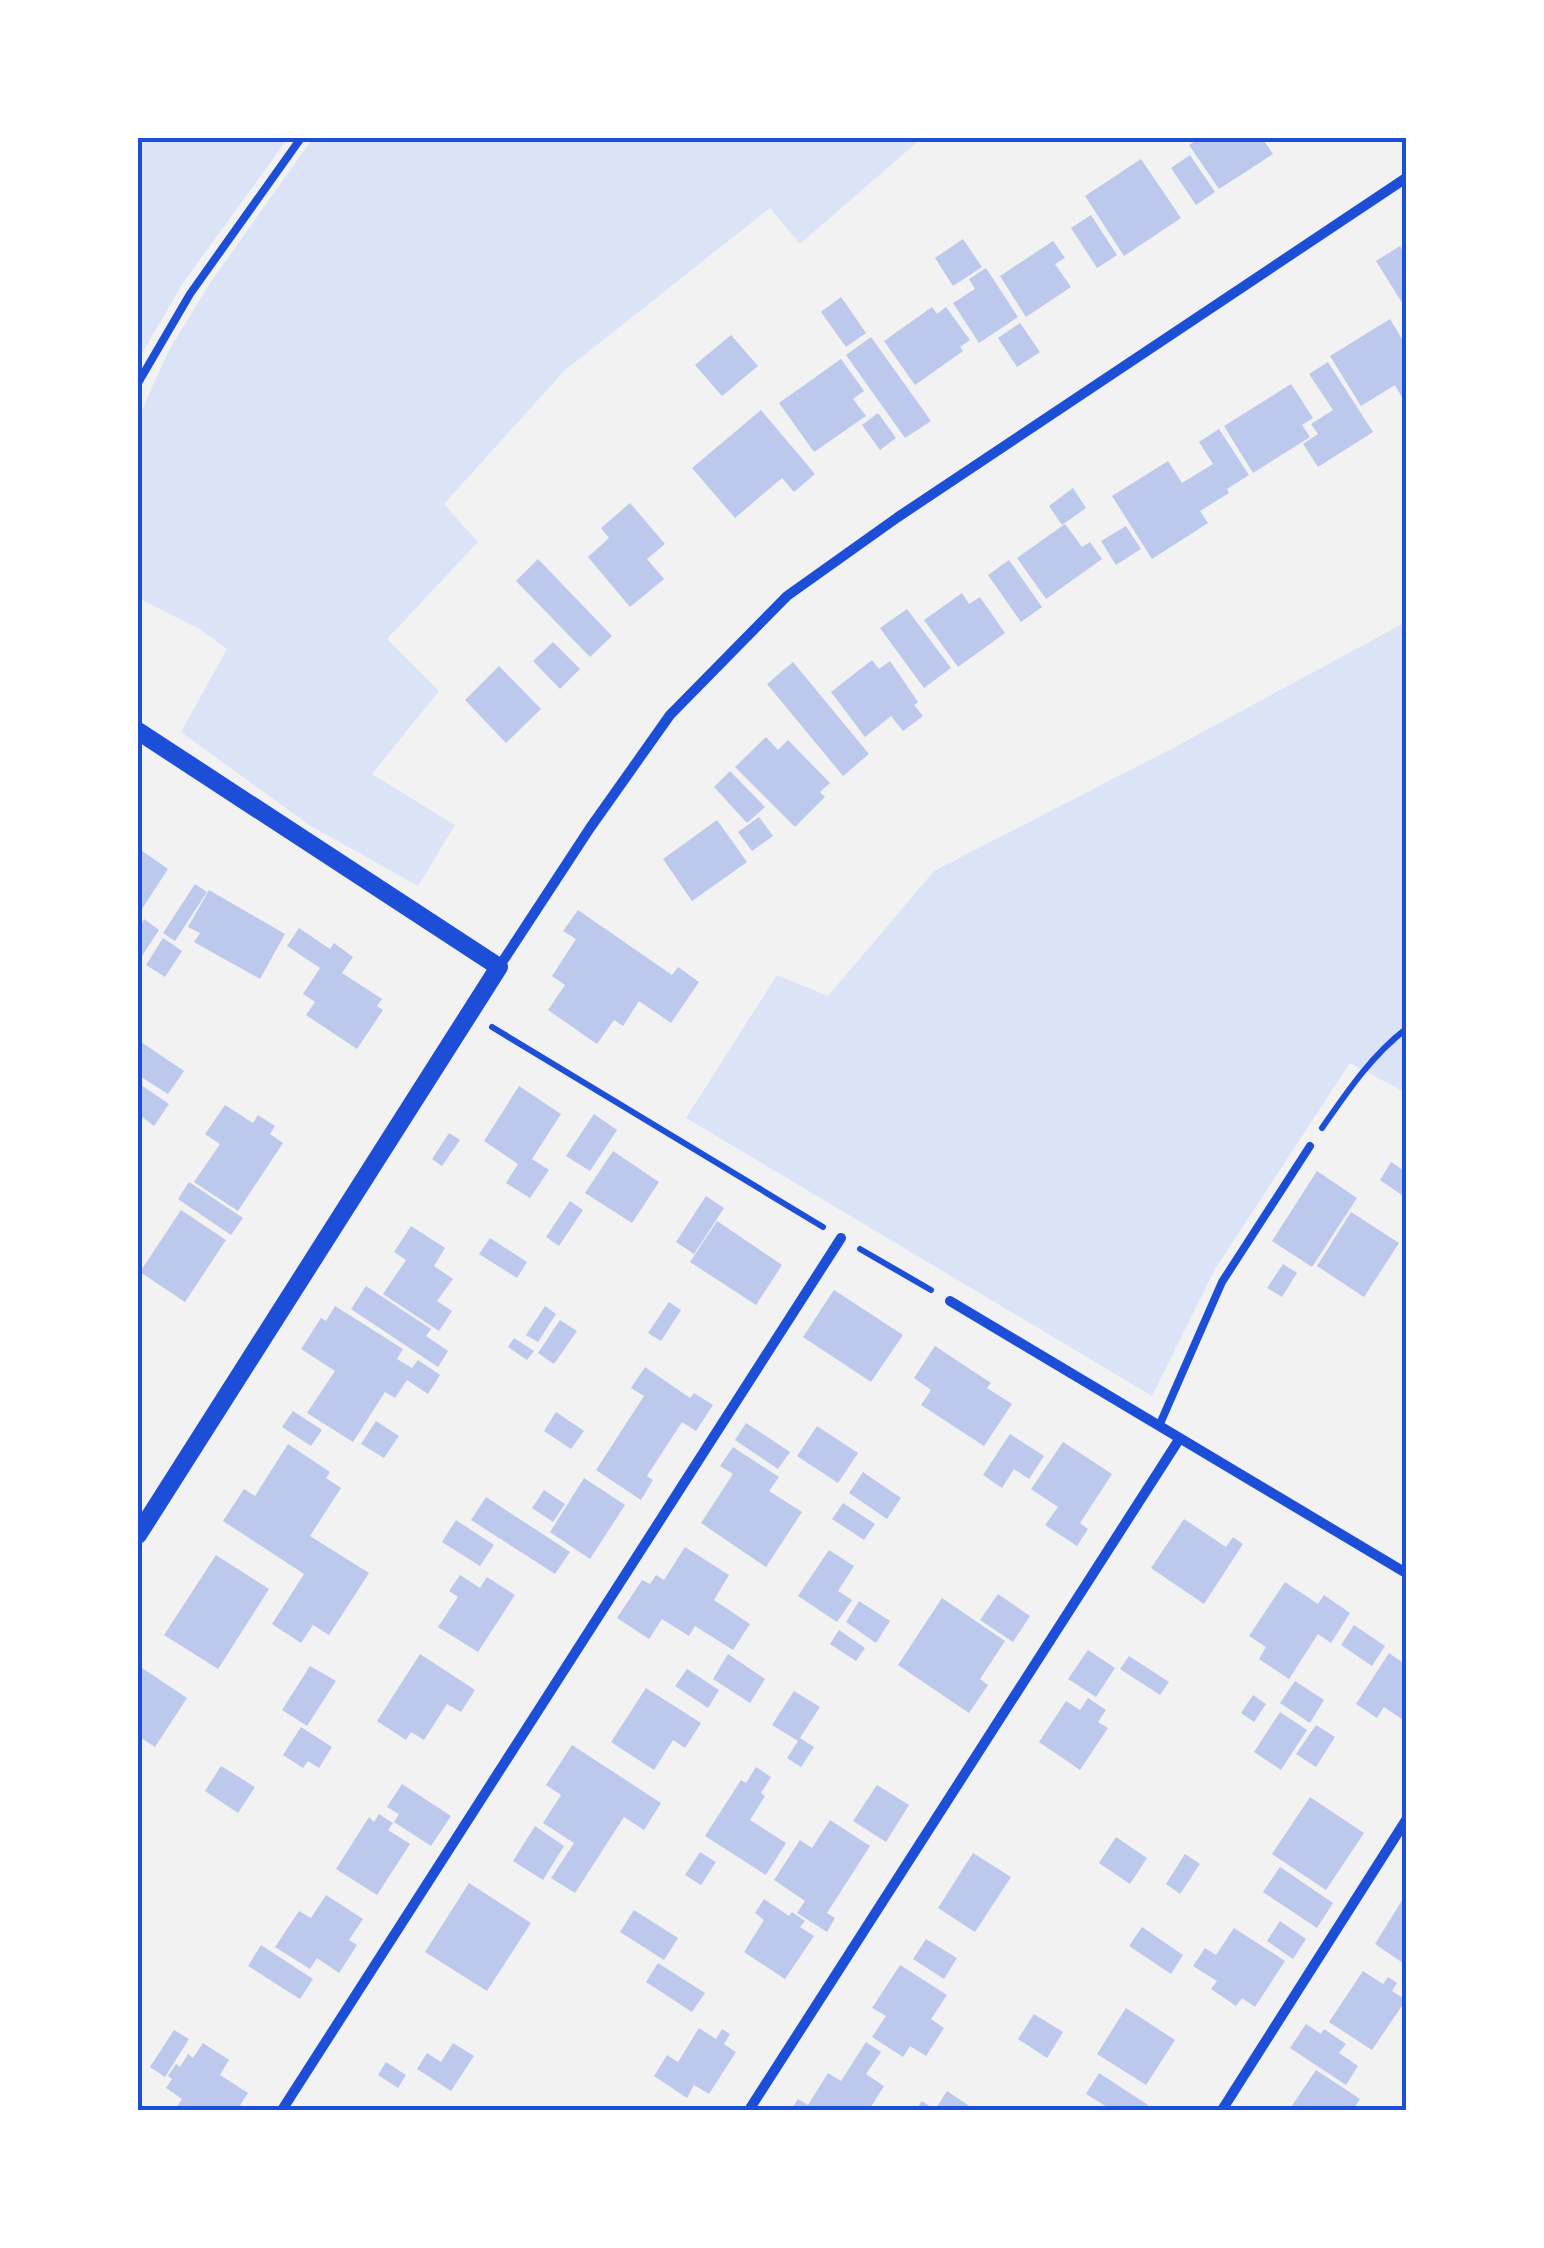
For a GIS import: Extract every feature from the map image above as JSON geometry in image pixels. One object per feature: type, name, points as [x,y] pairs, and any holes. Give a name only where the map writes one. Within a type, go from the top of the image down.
[{"type":"street","points":[[138,1535],[499,967],[670,715],[787,596],[913,506],[1406,178]]},
{"type":"street","points":[[138,731],[499,967]]},
{"type":"street","points":[[282,2110],[842,1238]]},
{"type":"street","points":[[950,1302],[1406,1572]]},
{"type":"street","points":[[750,2110],[1180,1438]]},
{"type":"street","points":[[1222,2110],[1406,1820]]},
{"type":"lane","points":[[138,383],[190,294],[300,138]]},
{"type":"lane","points":[[1159,1426],[1222,1282],[1310,1146]]},
{"type":"path","points":[[470,1013],[950,1302]]},
{"type":"path","points":[[1310,1146],[1350,1088],[1385,1046],[1406,1030]]},
{"type":"shaded area","points":[[138,138],[288,138],[183,283],[138,360]]},
{"type":"shaded area","points":[[313,138],[922,138],[800,244],[770,208],[564,371],[444,504],[478,542],[387,639],[439,691],[372,774],[455,825],[418,886],[309,825],[181,732],[227,649],[201,630],[138,598],[138,419],[168,352],[210,283]]},
{"type":"shaded area","points":[[1406,622],[1406,1093],[1350,1063],[1215,1269],[1152,1396],[686,1118],[777,975],[828,996],[934,871]]},
{"type":"building","points":[[1200,138],[1262,138],[1273,154],[1219,189],[1189,145]]},
{"type":"building","points":[[1190,155],[1215,192],[1196,205],[1171,168]]},
{"type":"building","points":[[1141,159],[1181,218],[1124,256],[1085,196]]},
{"type":"building","points":[[1091,215],[1117,255],[1097,268],[1071,228]]},
{"type":"building","points":[[963,239],[982,267],[953,286],[935,258]]},
{"type":"building","points":[[1053,241],[1065,258],[1055,264],[1071,287],[1026,317],[1000,276]]},
{"type":"building","points":[[1400,246],[1406,257],[1406,309],[1376,261]]},
{"type":"building","points":[[986,268],[1018,317],[979,343],[953,303],[975,289],[969,279]]},
{"type":"building","points":[[841,297],[866,333],[846,347],[821,312]]},
{"type":"building","points":[[932,307],[937,314],[946,307],[970,340],[960,347],[963,351],[915,385],[884,341]]},
{"type":"building","points":[[1390,319],[1406,346],[1406,397],[1403,399],[1395,385],[1361,406],[1330,356]]},
{"type":"building","points":[[1020,323],[1040,352],[1017,367],[998,338]]},
{"type":"building","points":[[731,335],[758,366],[722,396],[695,365]]},
{"type":"building","points":[[871,337],[931,421],[905,438],[846,355]]},
{"type":"building","points":[[841,359],[864,391],[853,399],[866,416],[814,452],[779,403]]},
{"type":"building","points":[[1328,362],[1373,432],[1318,467],[1303,444],[1318,434],[1311,424],[1333,410],[1309,374]]},
{"type":"building","points":[[1291,384],[1313,418],[1302,425],[1310,437],[1253,473],[1224,426]]},
{"type":"building","points":[[761,410],[815,474],[794,492],[782,478],[735,518],[692,468]]},
{"type":"building","points":[[878,413],[896,438],[880,450],[862,425]]},
{"type":"building","points":[[1219,429],[1249,475],[1200,511],[1208,523],[1152,559],[1112,496],[1168,461],[1182,483],[1213,464],[1199,442]]},
{"type":"building","points":[[1073,488],[1086,508],[1062,525],[1049,506]]},
{"type":"building","points":[[630,503],[665,544],[647,559],[664,579],[630,607],[588,557],[609,538],[601,528]]},
{"type":"building","points":[[1065,524],[1082,547],[1090,542],[1102,559],[1046,599],[1017,558]]},
{"type":"building","points":[[1126,526],[1141,549],[1116,565],[1101,541]]},
{"type":"building","points":[[538,559],[612,636],[590,657],[516,581]]},
{"type":"building","points":[[1009,560],[1042,607],[1021,622],[988,575]]},
{"type":"building","points":[[962,593],[969,604],[980,597],[1005,633],[958,667],[924,620]]},
{"type":"building","points":[[907,609],[951,668],[924,688],[880,628]]},
{"type":"building","points":[[553,642],[580,669],[560,689],[533,661]]},
{"type":"building","points":[[872,660],[879,669],[890,661],[918,702],[914,705],[923,716],[903,731],[891,716],[865,737],[831,692]]},
{"type":"building","points":[[793,662],[869,754],[843,776],[767,684]]},
{"type":"building","points":[[499,666],[541,709],[506,743],[465,700]]},
{"type":"building","points":[[766,737],[778,750],[788,740],[830,783],[820,792],[825,797],[795,827],[735,767]]},
{"type":"building","points":[[730,771],[765,807],[747,823],[714,787]]},
{"type":"building","points":[[759,817],[773,836],[752,851],[738,832]]},
{"type":"building","points":[[717,820],[747,862],[692,901],[663,859]]},
{"type":"building","points":[[138,848],[168,869],[138,915]]},
{"type":"building","points":[[195,884],[207,892],[175,941],[163,933]]},
{"type":"building","points":[[209,890],[285,934],[260,979],[194,942],[200,933],[188,927]]},
{"type":"building","points":[[578,910],[672,975],[678,967],[699,982],[671,1023],[639,1001],[623,1026],[614,1020],[597,1044],[548,1010],[565,985],[552,976],[576,939],[563,931]]},
{"type":"building","points":[[144,919],[159,930],[138,962],[138,930]]},
{"type":"building","points":[[299,928],[330,949],[334,943],[353,957],[342,973],[382,999],[377,1006],[383,1010],[357,1049],[306,1015],[315,1002],[303,994],[320,968],[287,946]]},
{"type":"building","points":[[163,938],[182,951],[165,977],[146,965]]},
{"type":"building","points":[[138,1040],[184,1071],[168,1094],[138,1075]]},
{"type":"building","points":[[138,1083],[169,1104],[154,1126],[138,1114]]},
{"type":"building","points":[[519,1086],[561,1114],[532,1159],[549,1170],[530,1198],[506,1183],[518,1164],[484,1141]]},
{"type":"building","points":[[225,1105],[253,1123],[258,1115],[275,1126],[270,1134],[283,1143],[238,1211],[194,1182],[220,1144],[205,1134]]},
{"type":"building","points":[[594,1114],[617,1130],[590,1171],[566,1156]]},
{"type":"building","points":[[449,1133],[460,1140],[442,1166],[432,1159]]},
{"type":"building","points":[[613,1151],[659,1182],[632,1223],[585,1193]]},
{"type":"building","points":[[1391,1162],[1406,1172],[1406,1198],[1380,1180]]},
{"type":"building","points":[[1317,1171],[1357,1198],[1312,1267],[1272,1241]]},
{"type":"building","points":[[189,1182],[243,1218],[231,1235],[178,1199]]},
{"type":"building","points":[[706,1196],[724,1208],[694,1254],[676,1242]]},
{"type":"building","points":[[570,1201],[583,1210],[559,1246],[546,1237]]},
{"type":"building","points":[[181,1210],[226,1240],[185,1302],[140,1272]]},
{"type":"building","points":[[1351,1212],[1399,1243],[1364,1297],[1317,1266]]},
{"type":"building","points":[[717,1221],[782,1265],[756,1305],[690,1262]]},
{"type":"building","points":[[411,1226],[445,1248],[434,1266],[453,1279],[437,1301],[452,1311],[439,1331],[383,1294],[406,1260],[394,1252]]},
{"type":"building","points":[[490,1238],[527,1262],[517,1278],[479,1254]]},
{"type":"building","points":[[1283,1264],[1297,1273],[1282,1297],[1267,1288]]},
{"type":"building","points":[[366,1286],[431,1329],[426,1336],[448,1351],[438,1367],[351,1309]]},
{"type":"building","points":[[834,1290],[903,1335],[871,1382],[803,1337]]},
{"type":"building","points":[[669,1302],[681,1310],[661,1341],[648,1333]]},
{"type":"building","points":[[335,1306],[403,1349],[397,1359],[412,1368],[418,1360],[440,1375],[428,1394],[407,1380],[395,1398],[385,1392],[353,1442],[307,1413],[335,1371],[301,1349],[321,1318],[326,1321]]},
{"type":"building","points":[[545,1306],[556,1314],[538,1342],[526,1335]]},
{"type":"building","points":[[560,1320],[577,1331],[554,1364],[538,1353]]},
{"type":"building","points":[[514,1338],[534,1351],[527,1360],[508,1347]]},
{"type":"building","points":[[935,1346],[991,1383],[987,1388],[1012,1404],[984,1446],[921,1405],[931,1390],[914,1378]]},
{"type":"building","points":[[645,1367],[690,1398],[694,1393],[713,1405],[696,1431],[682,1422],[647,1476],[653,1480],[641,1500],[596,1470],[644,1396],[631,1388]]},
{"type":"building","points":[[293,1411],[322,1430],[311,1446],[282,1427]]},
{"type":"building","points":[[556,1412],[584,1431],[571,1449],[544,1431]]},
{"type":"building","points":[[376,1421],[399,1436],[384,1458],[361,1444]]},
{"type":"building","points":[[746,1423],[790,1452],[778,1469],[735,1440]]},
{"type":"building","points":[[817,1426],[858,1453],[838,1483],[797,1456]]},
{"type":"building","points":[[1010,1434],[1044,1456],[1029,1479],[1014,1469],[1002,1488],[983,1475]]},
{"type":"building","points":[[1063,1442],[1112,1474],[1080,1523],[1088,1529],[1077,1546],[1045,1525],[1058,1507],[1031,1489]]},
{"type":"building","points":[[288,1444],[330,1472],[326,1478],[341,1488],[310,1536],[369,1573],[329,1635],[313,1625],[301,1643],[272,1624],[304,1574],[223,1521],[244,1489],[255,1496]]},
{"type":"building","points":[[733,1447],[779,1477],[769,1491],[802,1512],[766,1567],[701,1523],[733,1474],[720,1466]]},
{"type":"building","points":[[863,1472],[901,1498],[887,1519],[849,1493]]},
{"type":"building","points":[[584,1478],[625,1505],[590,1559],[550,1532]]},
{"type":"building","points":[[544,1490],[565,1504],[553,1522],[532,1508]]},
{"type":"building","points":[[486,1497],[570,1552],[555,1574],[471,1520]]},
{"type":"building","points":[[843,1503],[875,1524],[864,1540],[832,1519]]},
{"type":"building","points":[[1184,1519],[1226,1547],[1233,1537],[1243,1544],[1204,1604],[1151,1568]]},
{"type":"building","points":[[456,1520],[494,1545],[480,1566],[442,1542]]},
{"type":"building","points":[[685,1547],[729,1575],[714,1600],[750,1624],[733,1650],[695,1626],[689,1636],[662,1619],[649,1639],[617,1618],[642,1580],[650,1584],[656,1575],[664,1580]]},
{"type":"building","points":[[829,1550],[854,1566],[838,1591],[852,1600],[837,1622],[798,1596]]},
{"type":"building","points":[[216,1555],[269,1589],[218,1669],[164,1635]]},
{"type":"building","points":[[460,1575],[480,1588],[487,1577],[515,1595],[478,1652],[438,1627],[458,1597],[449,1591]]},
{"type":"building","points":[[1285,1582],[1318,1604],[1324,1595],[1350,1613],[1331,1643],[1318,1634],[1289,1679],[1259,1659],[1266,1647],[1249,1636]]},
{"type":"building","points":[[998,1594],[1030,1616],[1013,1642],[980,1620]]},
{"type":"building","points":[[942,1598],[1005,1641],[980,1679],[988,1685],[969,1713],[898,1665]]},
{"type":"building","points":[[859,1601],[890,1621],[876,1643],[846,1622]]},
{"type":"building","points":[[1354,1625],[1385,1646],[1372,1666],[1341,1645]]},
{"type":"building","points":[[839,1630],[865,1648],[856,1661],[830,1644]]},
{"type":"building","points":[[1088,1650],[1115,1668],[1096,1697],[1068,1679]]},
{"type":"building","points":[[1389,1653],[1406,1665],[1406,1722],[1384,1707],[1377,1718],[1356,1704]]},
{"type":"building","points":[[420,1654],[475,1690],[461,1712],[447,1704],[424,1740],[411,1732],[406,1740],[377,1721]]},
{"type":"building","points":[[728,1654],[765,1679],[750,1703],[713,1679]]},
{"type":"building","points":[[1129,1656],[1169,1682],[1160,1695],[1120,1669]]},
{"type":"building","points":[[310,1666],[336,1681],[307,1726],[282,1710]]},
{"type":"building","points":[[142,1668],[187,1698],[155,1747],[138,1736],[138,1675]]},
{"type":"building","points":[[687,1669],[719,1690],[708,1708],[675,1686]]},
{"type":"building","points":[[1295,1681],[1324,1700],[1310,1723],[1280,1703]]},
{"type":"building","points":[[646,1688],[701,1723],[685,1748],[673,1740],[654,1770],[611,1742]]},
{"type":"building","points":[[794,1691],[820,1707],[798,1741],[772,1725]]},
{"type":"building","points":[[1253,1695],[1266,1704],[1254,1722],[1241,1713]]},
{"type":"building","points":[[1088,1698],[1106,1710],[1098,1722],[1108,1728],[1080,1770],[1039,1742],[1066,1701],[1080,1710]]},
{"type":"building","points":[[1280,1712],[1307,1730],[1281,1770],[1254,1752]]},
{"type":"building","points":[[1316,1725],[1335,1737],[1316,1767],[1296,1754]]},
{"type":"building","points":[[301,1727],[332,1747],[319,1768],[308,1761],[303,1768],[283,1755]]},
{"type":"building","points":[[800,1738],[814,1747],[801,1767],[787,1758]]},
{"type":"building","points":[[572,1745],[661,1803],[644,1830],[624,1817],[575,1893],[551,1878],[574,1843],[543,1823],[561,1795],[546,1785]]},
{"type":"building","points":[[221,1766],[255,1787],[238,1813],[205,1791]]},
{"type":"building","points":[[756,1767],[771,1777],[750,1820],[786,1843],[766,1875],[705,1836],[741,1780],[746,1783]]},
{"type":"building","points":[[402,1784],[451,1816],[431,1846],[394,1822],[399,1814],[387,1807]]},
{"type":"building","points":[[877,1785],[909,1805],[886,1842],[853,1821]]},
{"type":"building","points":[[1310,1797],[1364,1833],[1326,1890],[1272,1854]]},
{"type":"building","points":[[379,1814],[393,1823],[388,1830],[410,1844],[377,1895],[336,1869],[369,1817],[374,1822]]},
{"type":"building","points":[[830,1820],[870,1846],[827,1913],[835,1918],[827,1932],[797,1913],[805,1901],[774,1880],[800,1840],[812,1848]]},
{"type":"building","points":[[535,1826],[564,1846],[543,1880],[513,1861]]},
{"type":"building","points":[[1116,1837],[1147,1858],[1130,1884],[1099,1863]]},
{"type":"building","points":[[700,1852],[716,1862],[701,1885],[685,1875]]},
{"type":"building","points":[[973,1853],[1011,1877],[975,1932],[938,1908]]},
{"type":"building","points":[[1185,1854],[1200,1864],[1180,1894],[1166,1884]]},
{"type":"building","points":[[1280,1867],[1333,1903],[1317,1928],[1263,1892]]},
{"type":"building","points":[[469,1883],[531,1923],[487,1991],[425,1952]]},
{"type":"building","points":[[1406,1894],[1406,1965],[1375,1944]]},
{"type":"building","points":[[326,1895],[363,1919],[349,1940],[357,1945],[339,1973],[317,1958],[310,1969],[275,1947],[299,1911],[311,1918]]},
{"type":"building","points":[[764,1899],[789,1916],[792,1912],[805,1921],[800,1927],[814,1936],[785,1979],[744,1952],[764,1920],[755,1913]]},
{"type":"building","points":[[634,1910],[678,1938],[664,1960],[620,1932]]},
{"type":"building","points":[[1280,1921],[1306,1939],[1293,1959],[1267,1941]]},
{"type":"building","points":[[1142,1927],[1183,1955],[1171,1974],[1129,1946]]},
{"type":"building","points":[[1234,1928],[1285,1961],[1255,2007],[1242,1998],[1236,2006],[1211,1989],[1217,1981],[1193,1966],[1205,1948],[1216,1955]]},
{"type":"building","points":[[926,1939],[957,1958],[944,1979],[913,1959]]},
{"type":"building","points":[[261,1945],[313,1979],[300,1999],[248,1966]]},
{"type":"building","points":[[658,1963],[705,1993],[692,2012],[646,1982]]},
{"type":"building","points":[[900,1965],[947,1995],[931,2019],[944,2028],[926,2056],[910,2046],[903,2057],[872,2037],[886,2016],[872,2008]]},
{"type":"building","points":[[1363,1971],[1383,1984],[1388,1977],[1397,1983],[1392,1991],[1406,2000],[1372,2050],[1329,2022]]},
{"type":"building","points":[[1126,2008],[1175,2040],[1146,2085],[1097,2054]]},
{"type":"building","points":[[1034,2014],[1063,2032],[1047,2058],[1018,2039]]},
{"type":"building","points":[[1306,2024],[1321,2034],[1324,2029],[1346,2044],[1339,2053],[1358,2066],[1346,2085],[1290,2048]]},
{"type":"building","points":[[699,2028],[716,2039],[722,2029],[730,2034],[724,2044],[736,2052],[709,2094],[694,2085],[687,2098],[654,2076],[667,2055],[678,2062]]},
{"type":"building","points":[[174,2030],[189,2039],[165,2077],[150,2067]]},
{"type":"building","points":[[866,2042],[881,2052],[866,2074],[884,2086],[869,2110],[791,2110],[798,2099],[808,2105],[828,2073],[841,2081]]},
{"type":"building","points":[[203,2043],[229,2060],[220,2075],[248,2093],[237,2110],[175,2110],[182,2099],[166,2088],[172,2079],[168,2076],[188,2054],[193,2058]]},
{"type":"building","points":[[453,2043],[474,2056],[451,2091],[417,2069],[427,2053],[441,2062]]},
{"type":"building","points":[[386,2062],[406,2075],[398,2088],[378,2075]]},
{"type":"building","points":[[1316,2070],[1360,2099],[1353,2110],[1289,2110]]},
{"type":"building","points":[[1099,2073],[1148,2105],[1145,2110],[1112,2110],[1086,2094]]},
{"type":"building","points":[[947,2091],[968,2105],[965,2110],[935,2110]]},
{"type":"building","points":[[922,2101],[935,2110],[916,2110]]}]
